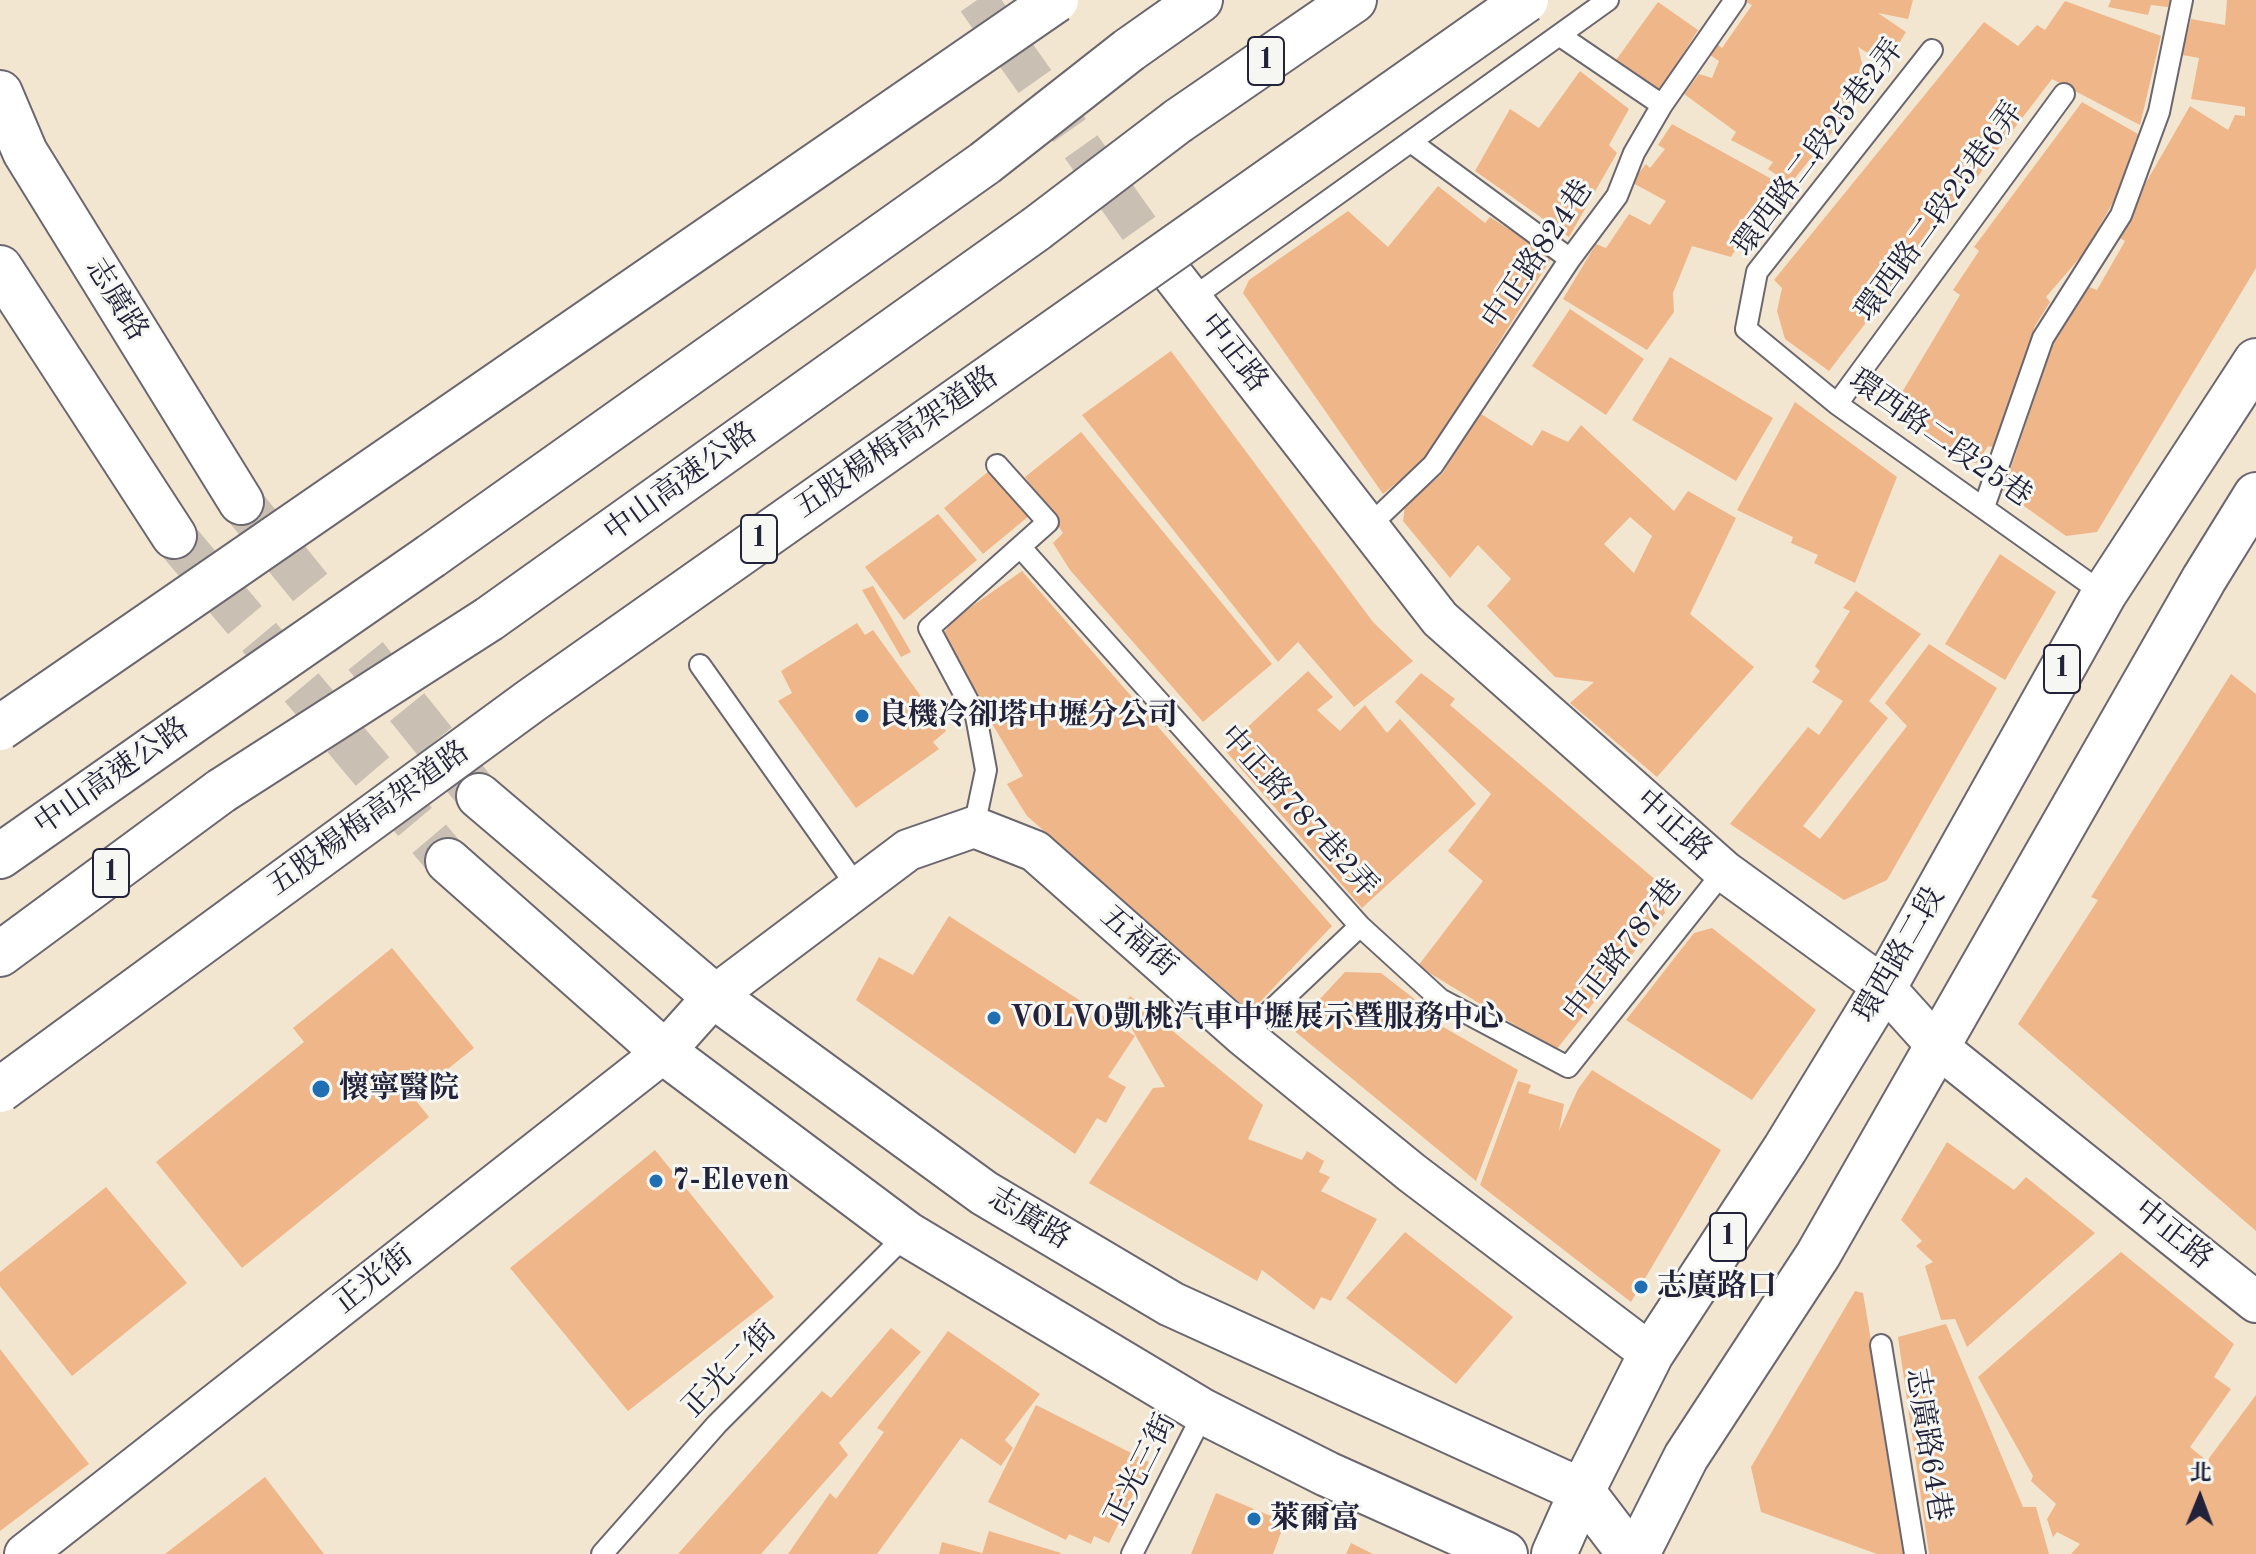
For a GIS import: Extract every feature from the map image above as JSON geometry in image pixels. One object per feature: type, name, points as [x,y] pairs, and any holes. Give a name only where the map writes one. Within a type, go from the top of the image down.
[{"type":"main road","points":[[0,728],[1056,0]]},
{"type":"main road","name":"中山高速公路","points":[[0,856],[431,556],[985,163],[1129,50],[1200,0]]},
{"type":"main road","name":"中山高速公路","points":[[0,954],[221,791],[489,619],[1036,229],[1178,121],[1354,0]]},
{"type":"main road","name":"五股楊梅高架道路","points":[[0,1090],[532,700],[1526,0]]},
{"type":"main road","name":"志廣路","points":[[0,93],[25,152],[241,502]]},
{"type":"main road","points":[[0,268],[174,536]]},
{"type":"main road","name":"環西路二段","points":[[1554,1554],[1651,1354],[1785,1149],[1884,987],[2104,594],[2256,361]]},
{"type":"main road","points":[[1637,1554],[1686,1457],[1818,1255],[1939,1048],[2204,579],[2256,495]]},
{"type":"main road","name":"志廣路","points":[[479,796],[714,996],[984,1193],[1171,1304],[1582,1491],[1630,1554]]},
{"type":"main road","points":[[448,861],[664,1052],[907,1234],[1204,1412],[1327,1474],[1505,1554]]},
{"type":"street","name":"中正路","points":[[1180,284],[1440,619],[1724,871],[1884,987],[1939,1048],[2256,1302]]},
{"type":"street","points":[[714,996],[908,850],[974,827]]},
{"type":"street","name":"五福街","points":[[974,827],[1035,851],[1244,1036],[1412,1173],[1651,1354]]},
{"type":"street","name":"正光街","points":[[25,1554],[664,1052],[714,996]]},
{"type":"lane","points":[[1180,284],[1411,142],[1608,0]]},
{"type":"lane","name":"中正路824巷","points":[[1368,527],[1433,465],[1570,259],[1617,196],[1634,153],[1662,105],[1735,0]]},
{"type":"lane","points":[[1984,507],[2043,338],[2121,215],[2159,112],[2182,0]]},
{"type":"lane","points":[[1559,35],[1662,105]]},
{"type":"lane","name":"環西路二段25巷2弄","points":[[1746,329],[1757,272],[1932,50]]},
{"type":"lane","name":"環西路二段25巷6弄","points":[[1837,404],[2064,94]]},
{"type":"lane","points":[[1411,142],[1570,259]]},
{"type":"lane","name":"環西路二段25巷","points":[[1746,329],[1837,404],[2104,594]]},
{"type":"lane","points":[[974,827],[986,770],[976,716],[929,628],[1022,549],[1048,522],[997,465]]},
{"type":"lane","name":"中正路787巷2弄","points":[[1022,549],[1360,926],[1440,999],[1568,1067]]},
{"type":"lane","points":[[700,665],[858,888]]},
{"type":"lane","name":"中正路787巷","points":[[1568,1067],[1724,871]]},
{"type":"lane","points":[[1244,1036],[1360,926]]},
{"type":"lane","name":"正光二街","points":[[602,1554],[717,1424],[907,1234]]},
{"type":"lane","name":"志廣路64巷","points":[[1881,1345],[1915,1554]]},
{"type":"lane","name":"正光三街","points":[[1132,1554],[1204,1412]]},
{"type":"building","points":[[1742,0],[1913,0],[1908,19],[1878,13],[1906,32],[1886,64],[1858,47],[1864,71],[1875,80],[1790,184],[1768,169],[1773,162],[1731,140],[1736,132],[1684,94],[1699,74],[1712,78],[1719,61],[1710,55],[1717,44],[1722,48],[1752,5]]},
{"type":"building","points":[[2111,0],[2170,0],[2168,7],[2151,5],[2148,15],[2108,7]]},
{"type":"building","points":[[2227,0],[2256,0],[2256,268],[2097,532],[2066,536],[2003,491],[2054,341],[2089,287],[2097,290],[2125,241],[2120,238],[2144,186],[2190,106],[2228,130],[2235,115],[2245,116],[2245,107],[2191,99],[2199,58],[2182,55],[2191,19],[2225,25]]},
{"type":"building","points":[[2065,1],[2161,36],[2140,125],[2052,79],[1829,371],[1785,339],[1777,311],[1782,288],[1774,280],[1984,22],[2018,46],[2037,25],[2045,30]]},
{"type":"building","points":[[1658,2],[1698,30],[1658,93],[1616,60]]},
{"type":"building","points":[[1580,71],[1629,109],[1609,145],[1617,153],[1569,237],[1475,171],[1510,109],[1539,128]]},
{"type":"building","points":[[2082,102],[2138,134],[2115,199],[2084,253],[2046,297],[2050,302],[2035,326],[1995,448],[1988,446],[1977,463],[1961,462],[1892,409],[1960,295],[1953,290],[1979,251],[1974,247]]},
{"type":"building","points":[[1672,124],[1777,182],[1731,257],[1692,246],[1673,293],[1674,312],[1647,350],[1563,299],[1596,244],[1606,248],[1629,214],[1650,225],[1666,201],[1631,182],[1646,164],[1650,168],[1665,149],[1658,145]]},
{"type":"building","points":[[1438,186],[1485,223],[1490,217],[1552,257],[1428,457],[1383,494],[1243,293],[1249,280],[1348,211],[1388,247]]},
{"type":"building","points":[[1570,309],[1644,359],[1606,415],[1532,366]]},
{"type":"building","points":[[1171,351],[1373,622],[1413,661],[1354,707],[1298,642],[1278,662],[1082,415]]},
{"type":"building","points":[[1670,357],[1773,418],[1736,481],[1632,420]]},
{"type":"building","points":[[1795,402],[1897,477],[1855,583],[1814,563],[1818,555],[1791,543],[1793,537],[1737,510]]},
{"type":"building","points":[[1478,412],[1532,446],[1542,430],[1568,442],[1581,425],[1674,511],[1688,491],[1736,518],[1690,614],[1754,667],[1657,777],[1570,703],[1594,682],[1555,677],[1487,606],[1511,579],[1478,545],[1450,578],[1403,521],[1405,506],[1443,473]],"holes":[[[1630,517],[1652,536],[1634,573],[1604,544]]]},
{"type":"building","points":[[1081,432],[1272,664],[1203,722],[1070,570],[1053,543],[1063,533],[1025,477]]},
{"type":"building","points":[[989,471],[1029,516],[983,554],[944,508]]},
{"type":"building","points":[[938,514],[977,560],[904,620],[865,567]]},
{"type":"building","points":[[2000,554],[2056,592],[2005,680],[1945,644]]},
{"type":"building","points":[[1022,571],[1332,926],[1258,1004],[1245,1007],[1027,816],[1007,784],[1023,776],[941,637],[955,618]]},
{"type":"building","points":[[873,586],[911,652],[901,657],[862,590]]},
{"type":"building","points":[[1856,591],[1921,634],[1869,701],[1888,718],[1803,826],[1820,839],[1907,726],[1885,703],[1929,644],[1997,688],[1887,880],[1844,900],[1730,824],[1808,727],[1819,735],[1843,701],[1812,682],[1820,671],[1815,666],[1850,611],[1843,608]]},
{"type":"building","name":"良機冷卻塔中壢分公司","points":[[857,623],[865,635],[873,630],[946,731],[933,742],[939,749],[856,808],[778,701],[792,693],[781,671]]},
{"type":"building","points":[[1308,671],[1333,697],[1317,710],[1340,731],[1365,705],[1387,733],[1400,719],[1476,804],[1362,908],[1224,749]]},
{"type":"building","points":[[1421,673],[1455,699],[1450,705],[1658,882],[1665,913],[1556,1050],[1418,966],[1483,881],[1448,851],[1491,794],[1395,702]]},
{"type":"building","points":[[2231,674],[2256,694],[2256,1231],[2018,1024],[2098,900],[2091,897]]},
{"type":"building","name":"VOLVO凱桃汽車中壢展示暨服務中心","points":[[949,916],[1135,1036],[1108,1077],[1126,1087],[1106,1123],[1097,1118],[1075,1154],[856,1000],[879,957],[913,975]]},
{"type":"building","points":[[1712,928],[1816,1010],[1752,1100],[1626,1020],[1694,933]]},
{"type":"building","points":[[392,948],[474,1048],[413,1097],[429,1117],[242,1268],[156,1162],[304,1042],[293,1028]]},
{"type":"building","points":[[1345,972],[1381,973],[1426,1008],[1419,1013],[1518,1070],[1476,1181],[1292,1029]]},
{"type":"building","points":[[1130,996],[1263,1105],[1248,1139],[1302,1160],[1307,1151],[1324,1161],[1319,1172],[1330,1177],[1321,1191],[1377,1219],[1331,1301],[1321,1297],[1314,1310],[1262,1270],[1257,1281],[1089,1183],[1153,1088],[1165,1087],[1121,1010]]},
{"type":"building","points":[[1592,1070],[1721,1150],[1631,1302],[1480,1185],[1518,1081],[1531,1085],[1528,1093],[1564,1104],[1559,1131],[1578,1089]]},
{"type":"building","points":[[1947,1142],[2014,1190],[2026,1177],[2095,1233],[1967,1347],[1955,1319],[1941,1320],[1925,1266],[1933,1262],[1916,1246],[1922,1241],[1901,1220]]},
{"type":"building","points":[[655,1150],[774,1297],[628,1411],[510,1268]]},
{"type":"building","points":[[106,1187],[187,1283],[72,1376],[0,1286],[0,1272]]},
{"type":"building","points":[[1405,1232],[1513,1317],[1456,1384],[1346,1298]]},
{"type":"building","points":[[2121,1252],[2234,1344],[2214,1377],[2231,1389],[2190,1447],[2207,1461],[2256,1395],[2256,1554],[2071,1554],[2080,1544],[2057,1532],[2053,1537],[2047,1519],[2056,1504],[2031,1481],[2033,1476],[1978,1377]]},
{"type":"building","points":[[1855,1291],[1863,1293],[1907,1554],[1877,1554],[1761,1512],[1751,1467]]},
{"type":"building","points":[[1946,1324],[2023,1507],[2036,1507],[2049,1554],[1929,1554],[1898,1337]]},
{"type":"building","points":[[891,1328],[921,1352],[839,1443],[848,1455],[761,1554],[678,1554],[822,1391],[831,1398]]},
{"type":"building","points":[[948,1331],[1040,1394],[1005,1440],[1013,1448],[1001,1466],[961,1438],[877,1554],[788,1554],[830,1493],[836,1499],[884,1432],[877,1428]]},
{"type":"building","points":[[0,1349],[89,1464],[0,1531]]},
{"type":"building","points":[[1036,1405],[1149,1462],[1109,1543],[1094,1536],[1091,1544],[1069,1534],[1066,1540],[988,1502]]},
{"type":"building","points":[[265,1477],[324,1554],[165,1554]]},
{"type":"building","points":[[1216,1493],[1285,1522],[1273,1554],[1191,1554]]},
{"type":"building","points":[[989,1531],[1061,1553],[1061,1554],[982,1554]]},
{"type":"building","points":[[942,1542],[982,1553],[982,1554],[939,1554]]},
{"type":"building","points":[[1351,1543],[1373,1554],[1346,1554]]},
{"type":"tunnel","points":[[977,0],[1168,269]]},
{"type":"tunnel","points":[[241,502],[479,796]]},
{"type":"tunnel","points":[[174,536],[448,861]]},
{"type":"place","name":"良機冷卻塔中壢分公司","points":[[862,716]]},
{"type":"place","name":"VOLVO凱桃汽車中壢展示暨服務中心","points":[[994,1018]]},
{"type":"place","name":"懷寧醫院","points":[[321,1089]]},
{"type":"place","name":"7-Eleven","points":[[656,1181]]},
{"type":"place","name":"志廣路口","points":[[1641,1287]]},
{"type":"place","name":"萊爾富","points":[[1254,1519]]}]
